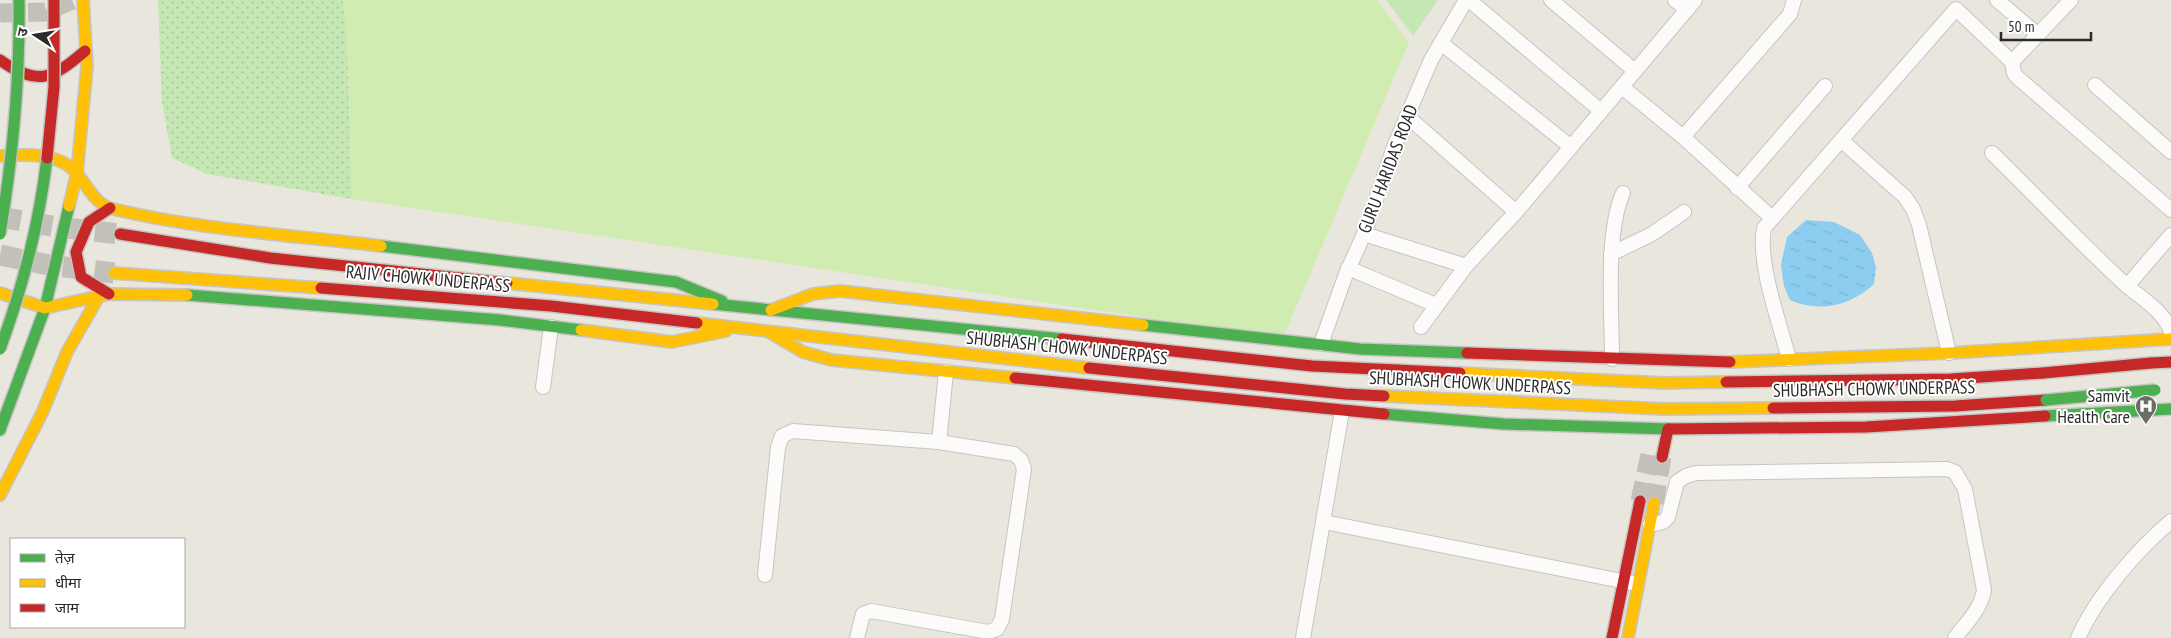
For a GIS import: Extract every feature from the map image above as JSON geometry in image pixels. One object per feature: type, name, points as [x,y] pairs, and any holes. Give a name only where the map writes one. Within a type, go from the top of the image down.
[{"type":"main road","points":[[0,234],[12,168],[20,54],[19,0]]},
{"type":"main road","points":[[22,366],[6,349],[29,260],[43,182],[53,95],[54,0]]},
{"type":"main road","points":[[0,430],[22,366],[45,308],[78,173],[87,66],[83,0]]},
{"type":"main road","points":[[0,60],[15,72],[40,78],[65,69],[86,51]]},
{"type":"main road","points":[[0,156],[32,154],[59,161],[78,173],[90,193],[110,208],[183,222],[676,282],[738,307]]},
{"type":"main road","points":[[104,295],[81,277],[76,252],[89,222],[110,208]]},
{"type":"main road","name":"RAJIV CHOWK UNDERPASS","points":[[120,234],[270,258],[770,310]]},
{"type":"main road","name":"RAJIV CHOWK UNDERPASS","points":[[114,273],[551,306],[770,332]]},
{"type":"main road","points":[[770,310],[824,290],[1360,349],[1710,363],[1949,353],[2171,339]]},
{"type":"main road","points":[[0,293],[45,308],[104,295],[195,295],[500,320],[672,342],[737,328]]},
{"type":"main road","points":[[0,494],[4,478],[43,410],[67,352],[104,295]]},
{"type":"main road","name":"SHUBHASH CHOWK UNDERPASS","points":[[770,310],[946,326],[1312,366],[1664,383],[1951,379],[2171,362]]},
{"type":"main road","points":[[770,332],[803,352],[816,357],[946,372],[1342,411],[1504,424],[1659,432],[1866,427],[2171,409]]},
{"type":"main road","name":"SHUBHASH CHOWK UNDERPASS","points":[[770,332],[948,353],[1345,394],[1665,408],[1955,406],[2159,390]]},
{"type":"main road","points":[[2092,344],[2094,413]]},
{"type":"main road","points":[[1659,432],[1662,457]]},
{"type":"main road","points":[[1612,638],[1640,501]]},
{"type":"main road","points":[[1628,638],[1654,503]]},
{"type":"street","name":"GURU HARIDAS ROAD","points":[[1321,344],[1348,268],[1364,234],[1394,147],[1407,116],[1431,60],[1468,0]]},
{"type":"street","points":[[1468,0],[1601,111]]},
{"type":"street","points":[[1551,0],[1635,71]]},
{"type":"street","points":[[1421,327],[1466,266],[1516,212],[1691,5],[1675,0]]},
{"type":"street","points":[[1683,137],[1790,14],[1794,0]]},
{"type":"street","points":[[1997,0],[2038,35]]},
{"type":"street","points":[[2012,62],[2071,0]]},
{"type":"street","points":[[1789,359],[1762,250],[1764,228],[1956,9],[2012,62],[2014,73],[2017,77],[2171,210]]},
{"type":"street","points":[[1441,43],[1570,147]]},
{"type":"street","points":[[2095,85],[2171,152]]},
{"type":"street","points":[[1738,188],[1824,86]]},
{"type":"street","points":[[1622,87],[1683,137],[1772,218]]},
{"type":"street","points":[[1407,116],[1516,212]]},
{"type":"street","points":[[1841,140],[1905,197],[1913,209],[1919,225],[1949,353]]},
{"type":"street","points":[[1992,152],[2127,286],[2156,311],[2171,332]]},
{"type":"street","points":[[1612,359],[1612,254],[1616,212],[1623,193]]},
{"type":"street","points":[[1612,254],[1652,234],[1684,212]]},
{"type":"street","points":[[1364,234],[1466,266]]},
{"type":"street","points":[[2127,286],[2171,235]]},
{"type":"street","points":[[1348,268],[1436,305]]},
{"type":"street","points":[[543,387],[551,327]]},
{"type":"street","points":[[939,442],[946,372]]},
{"type":"street","points":[[1303,638],[1342,411]]},
{"type":"street","points":[[764,575],[778,447],[782,436],[793,431],[939,442],[1014,454],[1021,460],[1024,469],[1002,619],[997,629],[988,632],[871,611],[863,614],[858,638]]},
{"type":"street","points":[[1650,525],[1663,522],[1668,517],[1677,482],[1686,476],[1696,473],[1947,469],[1955,472],[1965,488],[1984,590],[1982,600],[1977,609],[1955,638]]},
{"type":"street","points":[[2078,638],[2096,606],[2130,562],[2171,521]]},
{"type":"street","points":[[1324,522],[1622,582],[1638,583]]},
{"type":"green space","points":[[158,0],[343,0],[347,35],[352,199],[207,174],[172,158],[162,102]]},
{"type":"green space","points":[[343,0],[1377,0],[1409,42],[1283,338],[352,199],[347,35]]},
{"type":"green space","points":[[1386,0],[1438,0],[1413,36]]},
{"type":"water","points":[[1806,220],[1834,222],[1860,235],[1872,253],[1876,267],[1874,284],[1855,298],[1835,305],[1813,306],[1790,300],[1784,286],[1781,265],[1787,237]]},
{"type":"tunnel","points":[[0,13],[45,12],[72,0]]},
{"type":"tunnel","points":[[0,217],[57,227],[120,234]]},
{"type":"tunnel","points":[[0,255],[49,265],[114,273]]},
{"type":"tunnel","points":[[1640,501],[1650,455]]},
{"type":"tunnel","points":[[1654,503],[1662,457]]},
{"type":"traffic: fast","points":[[0,234],[9,176],[15,117],[19,0]]},
{"type":"traffic: fast","points":[[0,349],[29,255],[40,207],[47,158]]},
{"type":"traffic: fast","points":[[0,430],[45,308],[69,206]]},
{"type":"traffic: fast","points":[[381,246],[676,282],[722,301]]},
{"type":"traffic: fast","points":[[187,295],[500,320],[581,330]]},
{"type":"traffic: fast","points":[[713,304],[1062,339]]},
{"type":"traffic: fast","points":[[1143,325],[1360,349],[1467,353]]},
{"type":"traffic: fast","points":[[2046,400],[2155,390]]},
{"type":"traffic: fast","points":[[2045,416],[2171,409]]},
{"type":"traffic: fast","points":[[1384,414],[1504,424],[1669,429]]},
{"type":"traffic: slow","points":[[69,206],[77,173],[87,66],[83,0]]},
{"type":"traffic: slow","points":[[0,156],[42,156],[62,162],[71,167],[97,200],[113,209],[213,227],[381,246]]},
{"type":"traffic: slow","points":[[114,273],[321,288]]},
{"type":"traffic: slow","points":[[507,283],[713,304]]},
{"type":"traffic: slow","points":[[771,310],[813,294],[840,291],[1143,325]]},
{"type":"traffic: slow","points":[[0,293],[45,308],[109,294],[187,295]]},
{"type":"traffic: slow","points":[[0,495],[43,411],[67,352],[99,296]]},
{"type":"traffic: slow","points":[[697,323],[1089,368]]},
{"type":"traffic: slow","points":[[581,330],[672,342],[726,331]]},
{"type":"traffic: slow","points":[[772,334],[803,352],[831,360],[1015,378]]},
{"type":"traffic: slow","points":[[1730,362],[1949,353],[2171,339]]},
{"type":"traffic: slow","points":[[1460,373],[1664,383],[1726,382]]},
{"type":"traffic: slow","points":[[1384,396],[1665,409],[1773,408]]},
{"type":"traffic: slow","points":[[1628,638],[1654,503]]},
{"type":"traffic: jam","points":[[47,158],[54,87],[54,0]]},
{"type":"traffic: jam","points":[[0,60],[13,69],[25,74],[44,76],[63,68],[85,51]]},
{"type":"traffic: jam","points":[[109,294],[81,277],[76,252],[89,222],[110,208]]},
{"type":"traffic: jam","points":[[120,234],[270,258],[507,283]]},
{"type":"traffic: jam","points":[[321,288],[551,306],[697,323]]},
{"type":"traffic: jam","points":[[1062,339],[1312,366],[1460,373]]},
{"type":"traffic: jam","points":[[1467,353],[1730,362]]},
{"type":"traffic: jam","points":[[2151,363],[2171,362]]},
{"type":"traffic: jam","points":[[2043,373],[2151,363]]},
{"type":"traffic: jam","points":[[1089,368],[1345,394],[1384,396]]},
{"type":"traffic: jam","points":[[1726,382],[1951,379],[2043,373]]},
{"type":"traffic: jam","points":[[1015,378],[1384,414]]},
{"type":"traffic: jam","points":[[1773,408],[1955,406],[2046,400]]},
{"type":"traffic: jam","points":[[1669,429],[1866,427],[2045,416]]},
{"type":"traffic: jam","points":[[1662,457],[1668,429]]},
{"type":"traffic: jam","points":[[1612,638],[1640,501]]},
{"type":"place","name":"Samvit Health Care","points":[[2146,425]]}]
